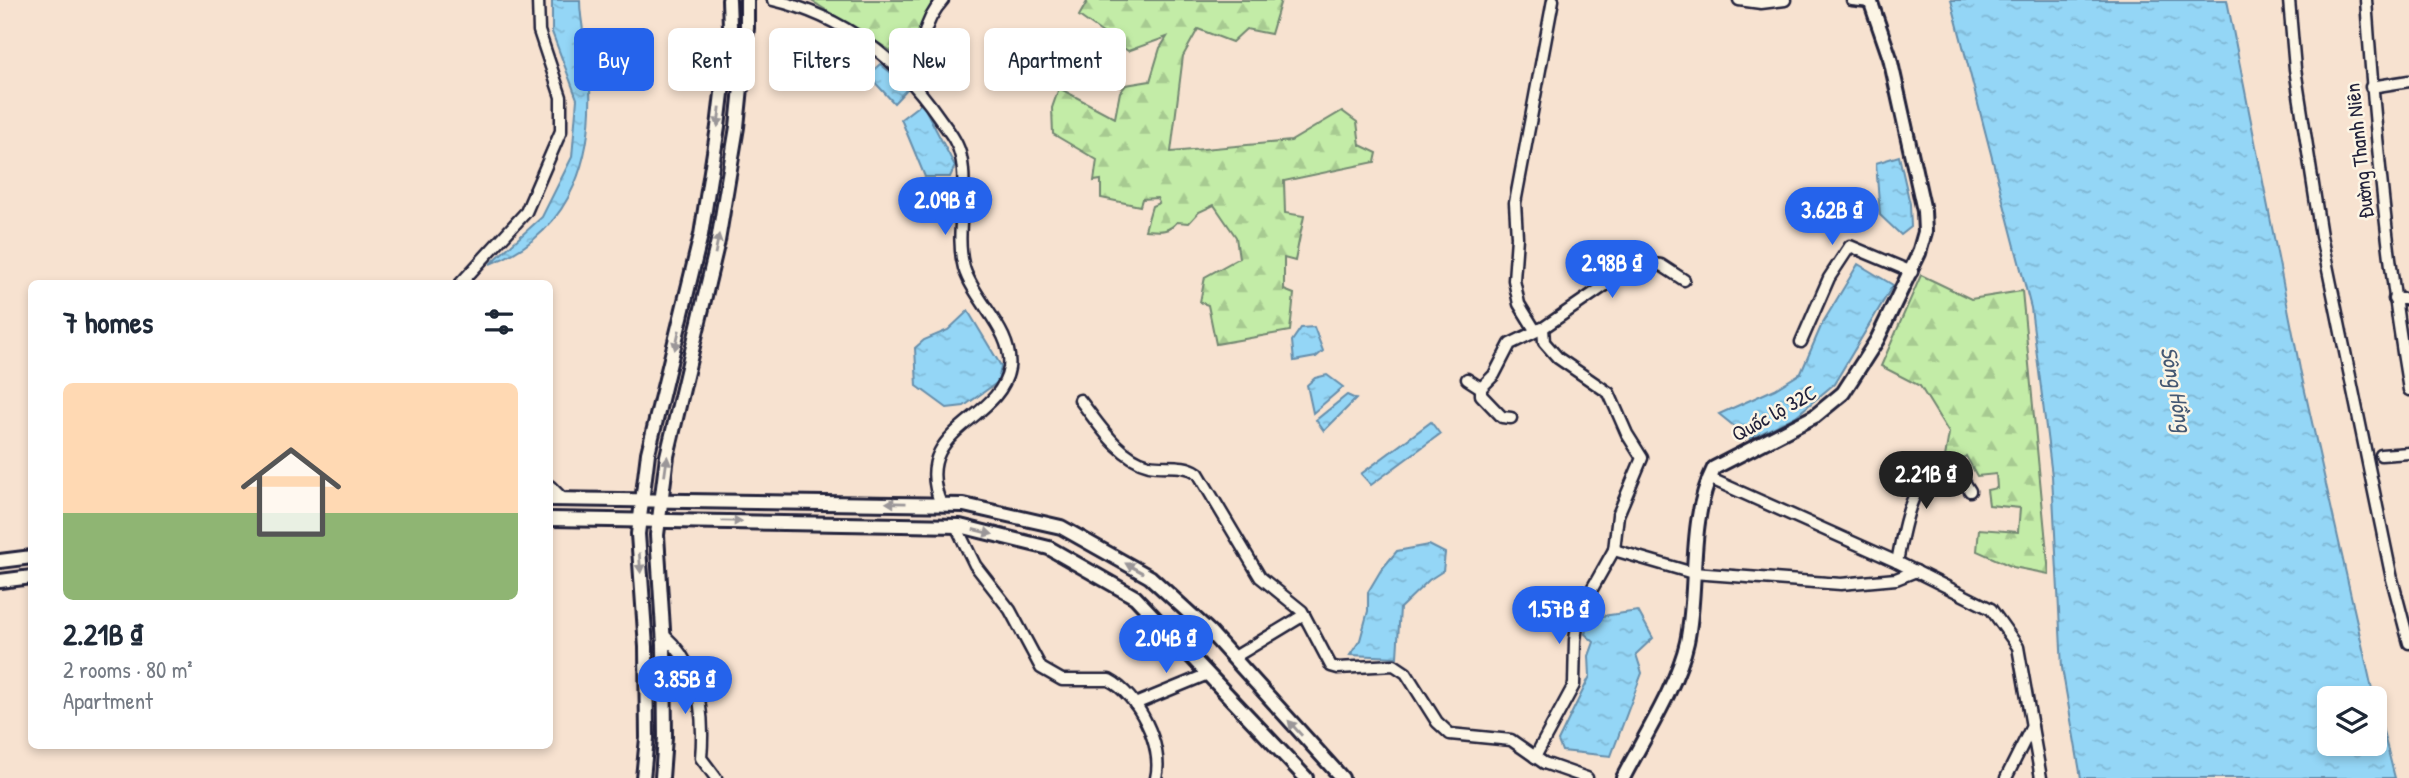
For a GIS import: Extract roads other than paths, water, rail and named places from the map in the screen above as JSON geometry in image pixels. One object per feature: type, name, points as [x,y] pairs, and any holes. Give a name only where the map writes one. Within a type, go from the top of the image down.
[{"type":"main road","points":[[643,778],[647,738],[646,647],[639,521],[648,453],[701,235],[718,127],[730,26],[729,0]]},
{"type":"main road","points":[[662,778],[665,737],[664,635],[656,535],[667,456],[718,241],[737,127],[747,28],[747,0]]},
{"type":"main road","name":"Quốc lộ 32C","points":[[1709,478],[1714,468],[1815,416],[1843,393],[1877,340],[1912,272],[1923,242],[1924,211],[1890,58],[1870,1]]},
{"type":"main road","points":[[1623,778],[1684,655],[1689,630],[1699,511],[1709,478]]},
{"type":"main road","points":[[553,499],[964,505],[1061,527],[1150,577],[1233,658],[1342,778]]},
{"type":"main road","points":[[553,519],[956,526],[1049,548],[1135,597],[1306,778]]},
{"type":"main road","points":[[0,561],[28,558]]},
{"type":"main road","points":[[0,581],[28,578]]},
{"type":"street","points":[[464,280],[526,212],[561,131],[561,97],[539,31],[538,0]]},
{"type":"street","points":[[773,0],[801,6],[838,24],[868,42],[889,61]]},
{"type":"street","points":[[926,28],[932,13],[943,0]]},
{"type":"street","points":[[1543,328],[1535,330],[1519,304],[1514,280],[1517,237],[1515,203],[1553,0]]},
{"type":"street","points":[[1740,0],[1761,3],[1785,0]]},
{"type":"street","points":[[1852,0],[1870,1]]},
{"type":"street","points":[[2289,0],[2295,69],[2321,236],[2392,579],[2409,643]]},
{"type":"street","name":"Đường Thanh Niên","points":[[2366,0],[2371,87],[2394,299],[2409,390]]},
{"type":"street","points":[[2371,87],[2409,81]]},
{"type":"street","points":[[922,91],[958,147],[963,166],[960,244],[964,268],[975,293],[1004,340],[1009,360],[1006,379],[1000,390],[959,426],[942,447],[935,470],[941,504]]},
{"type":"street","points":[[1801,342],[1829,278],[1850,246],[1912,272]]},
{"type":"street","points":[[1511,418],[1502,417],[1481,395],[1481,388],[1494,374],[1510,344],[1543,328],[1637,265],[1661,265],[1684,280]]},
{"type":"street","points":[[2394,299],[2409,299]]},
{"type":"street","points":[[1535,757],[1574,685],[1575,640],[1580,612],[1615,548],[1618,515],[1642,458],[1627,434],[1612,398],[1599,384],[1558,358],[1544,342],[1543,328]]},
{"type":"street","points":[[1466,379],[1481,388]]},
{"type":"street","points":[[1080,400],[1107,434],[1134,458],[1151,466],[1186,467],[1198,473],[1260,577],[1304,615],[1331,666],[1338,668],[1394,664],[1406,673],[1446,731],[1461,737],[1511,740],[1535,757],[1587,778]]},
{"type":"street","points":[[2381,455],[2409,453]]},
{"type":"street","points":[[1897,562],[1903,528],[1926,477],[1942,467],[1956,469],[1970,491]]},
{"type":"street","points":[[1709,478],[1897,562],[1991,609],[2018,647],[2041,778]]},
{"type":"street","points":[[553,489],[563,499]]},
{"type":"street","points":[[956,526],[975,565],[1010,610],[1041,668],[1062,680],[1109,680],[1135,704],[1156,749],[1156,778]]},
{"type":"street","points":[[1615,548],[1637,559],[1693,573],[1841,584],[1896,579],[1916,571]]},
{"type":"street","points":[[1233,658],[1304,615]]},
{"type":"street","points":[[664,635],[676,646],[691,671],[703,735],[701,758],[716,778]]},
{"type":"street","points":[[1135,704],[1209,674]]},
{"type":"street","points":[[2006,778],[2032,726]]},
{"type":"water","points":[[552,0],[580,0],[583,28],[574,28],[574,91],[552,32]]},
{"type":"water","name":"Sông Hồng","points":[[1951,0],[2227,0],[2300,369],[2371,686],[2317,686],[2317,756],[2387,756],[2387,747],[2395,778],[2081,778],[2062,668],[2052,476],[2031,308]]},
{"type":"water","points":[[880,64],[889,71],[889,91],[905,91],[894,103],[875,83],[875,69]]},
{"type":"water","points":[[574,91],[590,91],[588,130],[583,159],[574,186],[561,210],[542,232],[519,250],[490,264],[542,217],[572,157],[577,99]]},
{"type":"water","points":[[922,103],[955,166],[950,177],[925,177],[901,119]]},
{"type":"water","points":[[1899,156],[1910,204],[1911,227],[1901,235],[1880,215],[1876,163]]},
{"type":"water","points":[[1858,264],[1893,285],[1834,384],[1796,416],[1750,439],[1719,414],[1775,389],[1801,373],[1822,324]]},
{"type":"water","points":[[968,311],[1001,366],[998,382],[964,406],[947,408],[917,386],[915,348],[924,340],[948,330]]},
{"type":"water","points":[[1314,327],[1323,351],[1316,357],[1294,361],[1292,341],[1301,328]]},
{"type":"water","points":[[1327,375],[1343,387],[1313,413],[1307,385],[1315,378]]},
{"type":"water","points":[[1347,395],[1356,399],[1324,431],[1316,420]]},
{"type":"water","points":[[1431,422],[1440,434],[1371,485],[1361,474]]},
{"type":"water","points":[[1429,545],[1445,553],[1443,571],[1429,580],[1400,608],[1397,657],[1350,655],[1360,640],[1368,611],[1368,592],[1381,570],[1397,551]]},
{"type":"water","points":[[1638,611],[1653,638],[1636,654],[1642,673],[1611,756],[1562,751],[1558,741],[1590,676],[1589,656],[1594,642],[1585,634],[1588,618]]}]
